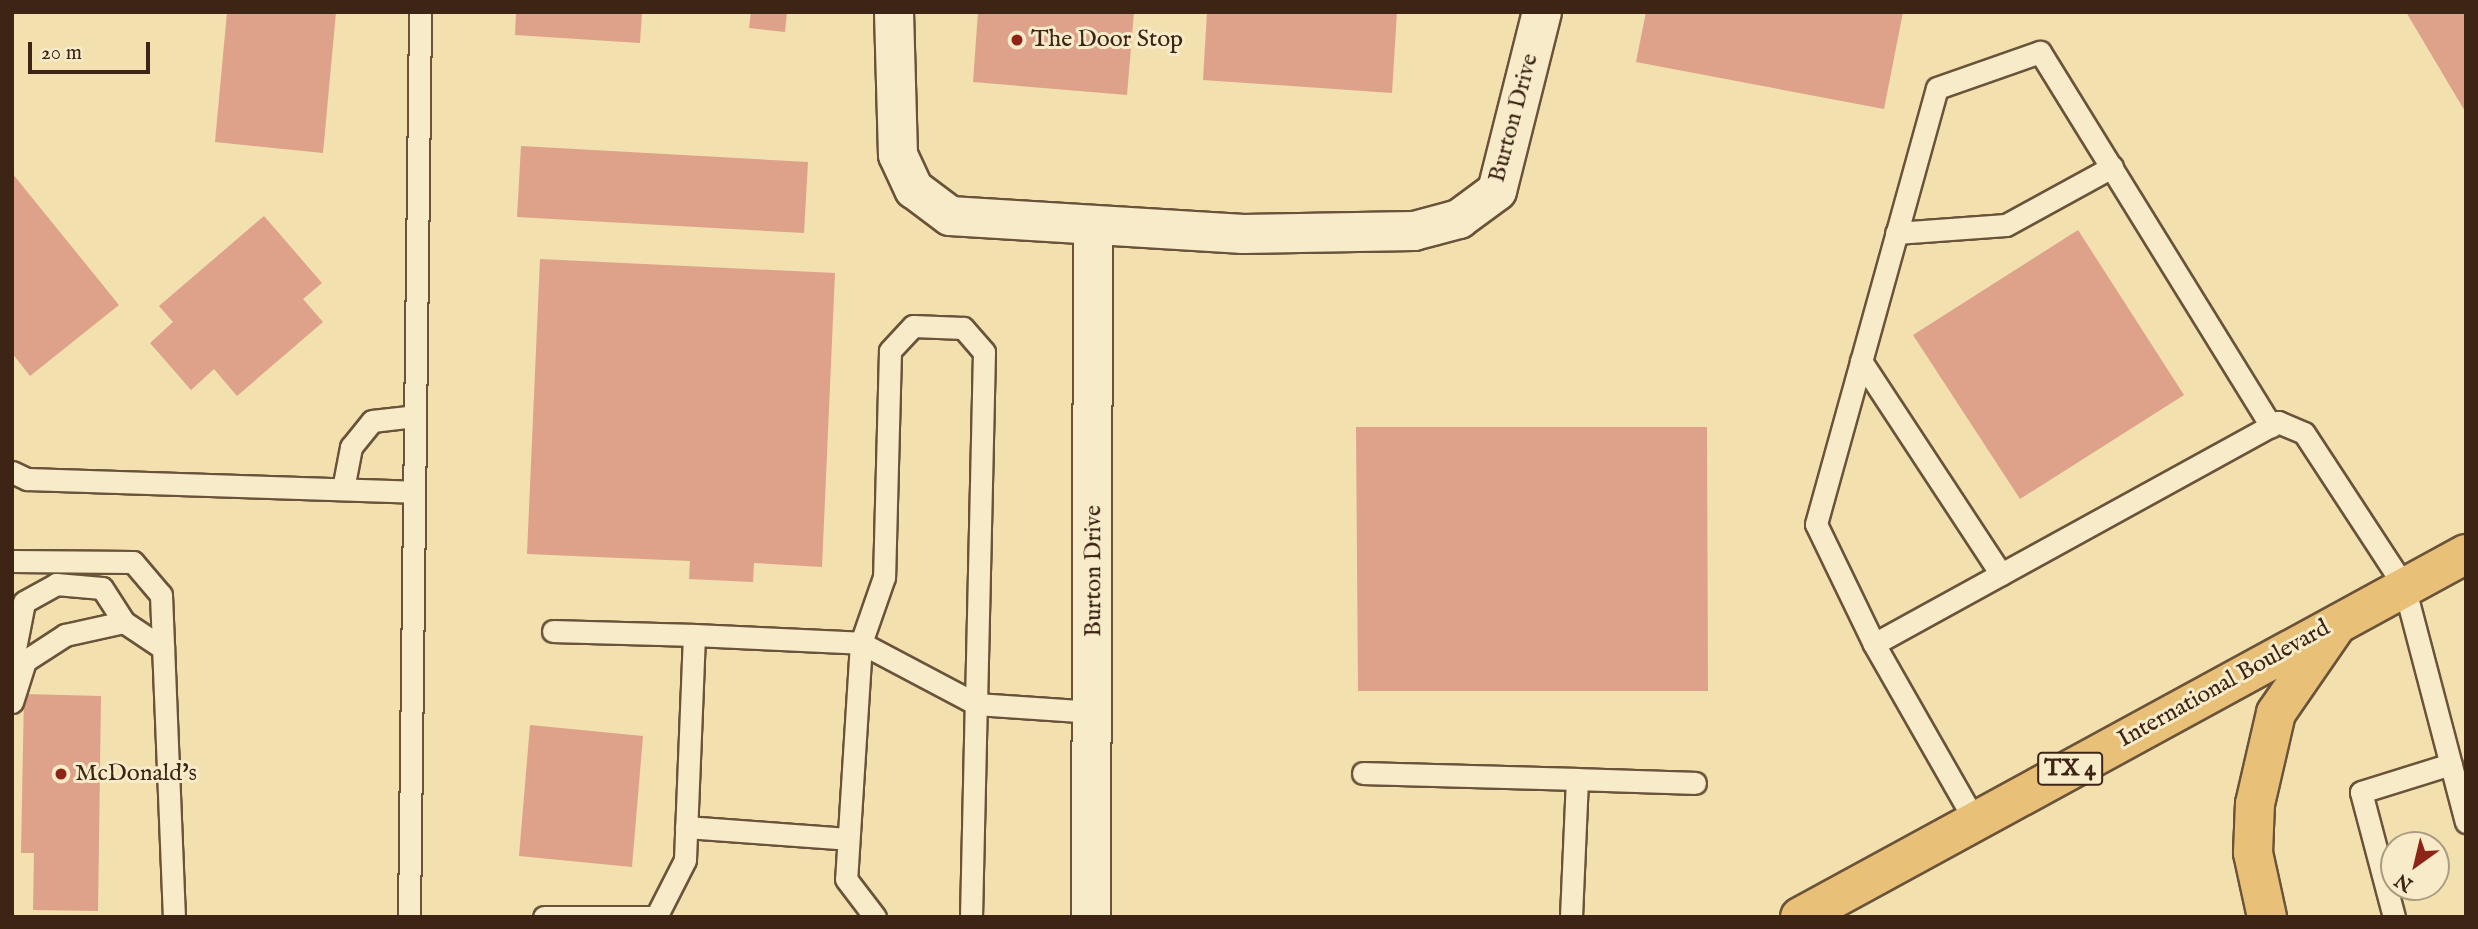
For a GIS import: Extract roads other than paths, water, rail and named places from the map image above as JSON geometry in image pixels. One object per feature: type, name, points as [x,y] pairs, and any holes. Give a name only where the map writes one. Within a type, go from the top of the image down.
[{"type":"main road","name":"International Boulevard","points":[[1800,917],[2339,620],[2466,554]]},
{"type":"main road","points":[[2267,917],[2253,853],[2255,804],[2276,713],[2339,620]]},
{"type":"street","name":"Burton Drive","points":[[894,12],[897,143],[915,189],[950,216],[1243,234],[1414,231],[1459,219],[1497,191],[1542,12]]},
{"type":"street","name":"Burton Drive","points":[[1091,917],[1094,712],[1093,226]]},
{"type":"lane","points":[[409,917],[420,12]]},
{"type":"lane","points":[[1975,821],[1874,644],[1816,524],[1937,88],[2040,52],[2271,426]]},
{"type":"lane","points":[[1896,233],[2006,225],[2112,167]]},
{"type":"lane","points":[[874,917],[846,879],[848,839],[861,643],[884,577],[890,351],[913,326],[963,328],[984,352],[971,917]]},
{"type":"lane","points":[[1861,361],[2001,574]]},
{"type":"lane","points":[[343,489],[351,447],[372,421],[415,416]]},
{"type":"lane","points":[[1874,644],[2278,422],[2304,433],[2404,586],[2466,822]]},
{"type":"lane","points":[[12,472],[27,480],[414,492]]},
{"type":"lane","points":[[12,561],[133,562],[161,595],[174,917]]},
{"type":"lane","points":[[12,664],[24,602],[56,584],[102,588],[124,622],[163,648]]},
{"type":"lane","points":[[12,702],[25,661],[43,645],[94,626],[124,622]]},
{"type":"lane","points":[[553,631],[861,643],[976,704],[1094,712]]},
{"type":"lane","points":[[544,917],[656,917],[685,860],[694,635]]},
{"type":"lane","points":[[2394,917],[2361,792],[2451,764]]},
{"type":"lane","points":[[1363,773],[1695,783]]},
{"type":"lane","points":[[1572,917],[1577,779]]},
{"type":"lane","points":[[686,827],[848,839]]},
{"type":"place","name":"The Door Stop","points":[[1017,40]]},
{"type":"place","name":"McDonald's","points":[[61,774]]}]
